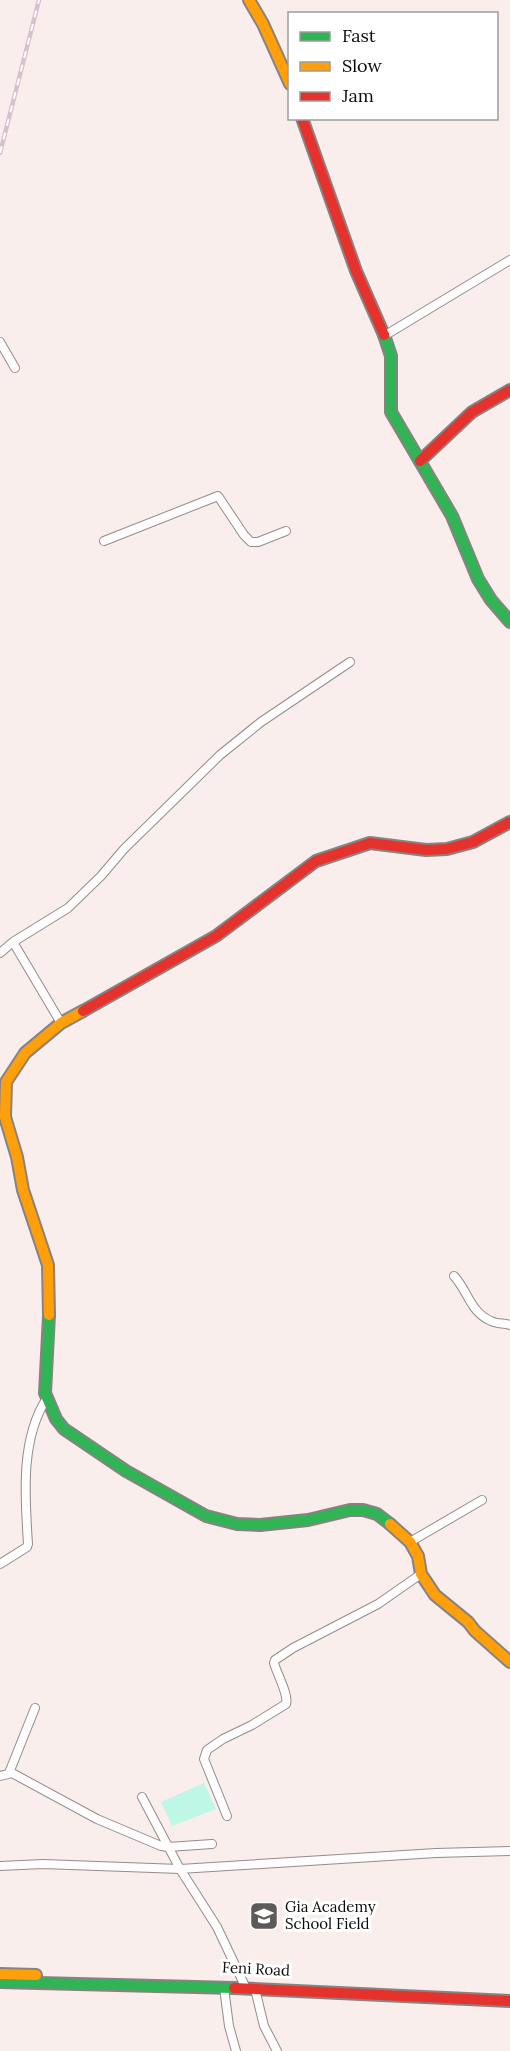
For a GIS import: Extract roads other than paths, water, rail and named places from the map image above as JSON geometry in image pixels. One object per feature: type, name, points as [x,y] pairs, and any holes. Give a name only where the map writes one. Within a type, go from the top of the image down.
[{"type":"main road","points":[[249,0],[288,80]]},
{"type":"main road","points":[[303,120],[356,271],[391,356],[391,412],[452,516],[478,579],[491,600],[509,620]]},
{"type":"main road","points":[[420,461],[472,411],[497,395],[510,390]]},
{"type":"main road","points":[[510,822],[472,842],[447,849],[426,850],[370,843],[316,861],[216,936],[61,1023],[25,1053],[6,1082],[5,1097],[5,1117],[17,1157],[23,1190],[48,1265],[47,1398],[56,1419],[64,1429],[126,1471],[206,1516],[237,1524],[260,1525],[308,1520],[350,1510],[363,1510],[376,1514],[410,1542],[418,1556],[421,1574],[435,1595],[468,1622],[510,1662]]},
{"type":"main road","name":"Feni Road","points":[[0,1974],[510,1995]]},
{"type":"main road","points":[[0,1982],[255,1989],[510,2001]]},
{"type":"street","points":[[384,336],[510,260]]},
{"type":"street","points":[[0,342],[15,368]]},
{"type":"street","points":[[104,541],[218,496],[251,542],[258,542],[285,531]]},
{"type":"street","points":[[0,953],[13,942],[68,908],[101,876],[124,849],[220,755],[261,722],[350,662]]},
{"type":"street","points":[[13,942],[61,1023]]},
{"type":"street","points":[[454,1276],[460,1282],[473,1308],[490,1321],[510,1325]]},
{"type":"street","points":[[0,1564],[28,1545],[24,1489],[28,1456],[38,1412],[47,1398]]},
{"type":"street","points":[[410,1542],[482,1500]]},
{"type":"street","points":[[227,1816],[204,1759],[205,1754],[223,1739],[252,1725],[286,1704],[288,1697],[279,1679],[275,1660],[293,1648],[378,1604],[421,1574]]},
{"type":"street","points":[[35,1708],[4,1775],[22,1777],[97,1819],[168,1848],[212,1844]]},
{"type":"street","points":[[142,1797],[180,1869],[217,1927],[244,1984]]},
{"type":"street","points":[[0,1866],[43,1864],[180,1869],[436,1853],[510,1851]]},
{"type":"street","points":[[225,1988],[229,2026],[236,2051]]},
{"type":"street","points":[[255,1989],[264,2026],[277,2051]]},
{"type":"railway","points":[[0,153],[39,0]]},
{"type":"place","name":"Gia Academy School Field","points":[[264,1916]]}]
